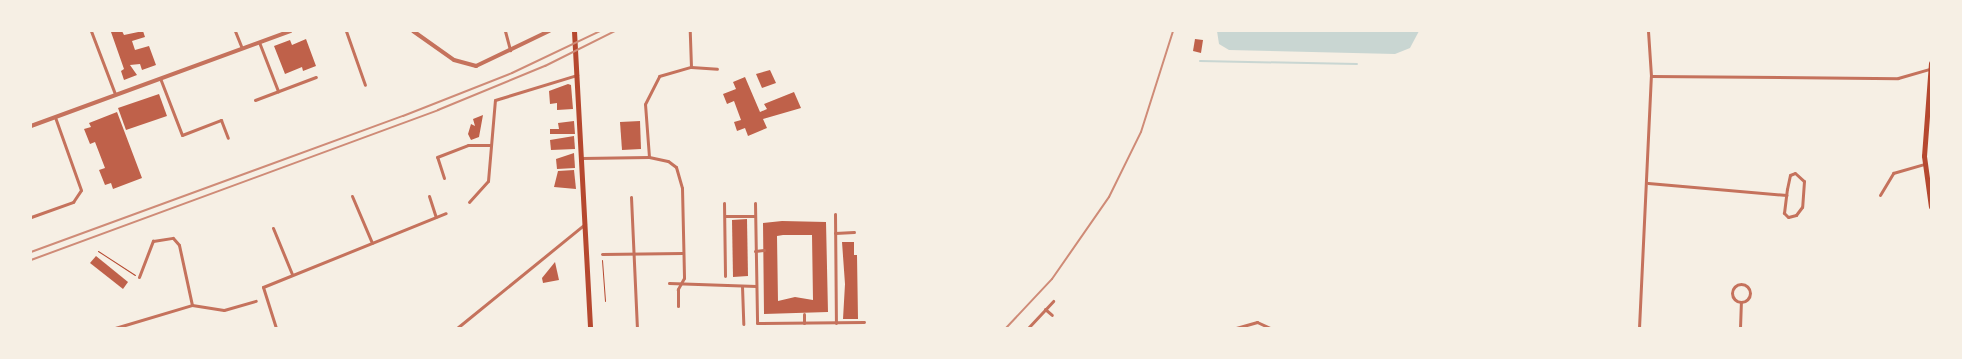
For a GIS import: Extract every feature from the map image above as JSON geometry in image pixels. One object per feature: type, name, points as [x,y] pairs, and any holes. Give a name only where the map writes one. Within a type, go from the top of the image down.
[{"type":"main road","points":[[574,31],[590,328]]},
{"type":"main road","points":[[1931,63],[1925,164],[1931,207]]},
{"type":"street","points":[[91,31],[115,94]]},
{"type":"street","points":[[235,31],[242,48]]},
{"type":"street","points":[[31,126],[290,31]]},
{"type":"street","points":[[346,31],[366,85]]},
{"type":"street","points":[[413,31],[454,60],[476,66],[549,31]]},
{"type":"street","points":[[505,31],[510,50]]},
{"type":"street","points":[[690,31],[691,67]]},
{"type":"street","points":[[1639,328],[1648,183],[1651,76],[1648,31]]},
{"type":"street","points":[[259,42],[278,91]]},
{"type":"street","points":[[649,157],[645,104],[651,87],[666,71],[691,67],[717,69]]},
{"type":"street","points":[[1651,76],[1898,78],[1930,69]]},
{"type":"street","points":[[469,202],[488,181],[495,100],[577,75]]},
{"type":"street","points":[[255,100],[316,77]]},
{"type":"street","points":[[160,78],[182,135],[221,120],[228,138]]},
{"type":"street","points":[[31,218],[73,202],[81,190],[55,117]]},
{"type":"street","points":[[444,178],[437,157],[468,145],[490,145]]},
{"type":"street","points":[[582,158],[649,157],[673,164],[681,179],[684,253],[682,284],[678,289],[678,306]]},
{"type":"street","points":[[1880,195],[1893,172],[1925,164]]},
{"type":"street","points":[[1795,173],[1804,185],[1802,207],[1792,218],[1785,216],[1786,195],[1790,175],[1795,173]]},
{"type":"street","points":[[1648,183],[1786,195]]},
{"type":"street","points":[[352,196],[372,243]]},
{"type":"street","points":[[428,196],[436,216]]},
{"type":"street","points":[[631,197],[636,254],[637,327]]},
{"type":"street","points":[[724,203],[725,276]]},
{"type":"street","points":[[754,204],[757,323],[864,322]]},
{"type":"street","points":[[276,328],[263,287],[446,213]]},
{"type":"street","points":[[835,214],[836,323]]},
{"type":"street","points":[[725,216],[754,216]]},
{"type":"street","points":[[458,328],[585,224]]},
{"type":"street","points":[[273,228],[292,274]]},
{"type":"street","points":[[835,233],[854,232]]},
{"type":"street","points":[[139,277],[153,241],[173,238],[179,246],[192,305]]},
{"type":"street","points":[[755,251],[764,250]]},
{"type":"street","points":[[602,254],[684,253]]},
{"type":"street","points":[[669,283],[756,286]]},
{"type":"street","points":[[1740,302],[1748,299],[1750,292],[1740,284],[1732,293],[1740,302],[1740,328]]},
{"type":"street","points":[[742,286],[742,324]]},
{"type":"street","points":[[115,328],[192,305],[224,310],[256,301]]},
{"type":"street","points":[[1028,328],[1053,301]]},
{"type":"street","points":[[1045,310],[1052,315]]},
{"type":"street","points":[[804,314],[804,323]]},
{"type":"street","points":[[1236,328],[1257,322],[1270,328]]},
{"type":"path","points":[[98,251],[139,277]]},
{"type":"path","points":[[602,254],[604,301]]},
{"type":"shaded area","points":[[1217,31],[1419,31],[1410,48],[1395,54],[1229,50],[1219,44]]},
{"type":"building","points":[[122,31],[124,35],[143,31],[145,37],[132,41],[135,50],[149,46],[156,65],[142,70],[140,64],[130,65],[137,75],[124,80],[121,71],[124,69],[111,32]]},
{"type":"building","points":[[306,39],[316,66],[303,71],[302,67],[285,74],[274,46],[290,40],[292,45]]},
{"type":"building","points":[[1195,39],[1203,40],[1201,53],[1193,51]]},
{"type":"building","points":[[770,70],[776,83],[762,88],[756,74]]},
{"type":"building","points":[[745,77],[760,112],[767,109],[764,104],[794,92],[801,108],[763,119],[767,128],[748,136],[745,128],[737,131],[734,122],[741,120],[734,101],[727,104],[723,94],[736,89],[733,82]]},
{"type":"building","points":[[568,84],[571,85],[573,109],[557,110],[557,103],[550,104],[549,91]]},
{"type":"building","points":[[159,94],[167,116],[126,130],[118,108]]},
{"type":"building","points":[[117,112],[142,178],[113,189],[111,183],[105,185],[99,170],[105,168],[95,142],[90,144],[84,129],[91,127],[89,123]]},
{"type":"building","points":[[483,115],[479,137],[471,140],[468,134],[471,124],[475,126],[473,119]]},
{"type":"building","points":[[574,121],[575,134],[550,134],[550,129],[559,129],[558,123]]},
{"type":"building","points":[[640,121],[641,149],[622,150],[620,122]]},
{"type":"building","points":[[574,136],[575,149],[551,150],[550,140]]},
{"type":"building","points":[[574,153],[575,168],[557,169],[556,159]]},
{"type":"building","points":[[574,170],[576,189],[554,187],[558,171]]},
{"type":"building","points":[[747,219],[748,276],[733,277],[732,220]]},
{"type":"building","points":[[782,221],[826,222],[828,312],[764,314],[763,223]],"holes":[[[812,235],[813,300],[795,297],[778,301],[777,236]]]},
{"type":"building","points":[[842,242],[854,242],[854,255],[857,255],[858,319],[843,319],[845,284]]},
{"type":"building","points":[[96,256],[128,282],[123,289],[90,263]]},
{"type":"building","points":[[555,262],[559,280],[543,283],[542,278]]},
{"type":"waterway","points":[[1200,61],[1357,64]]},
{"type":"railway","points":[[31,252],[403,116],[512,73],[600,31]]},
{"type":"railway","points":[[31,260],[438,110],[545,66],[615,31]]},
{"type":"railway","points":[[1006,328],[1052,279],[1109,197],[1141,132],[1173,31]]}]
